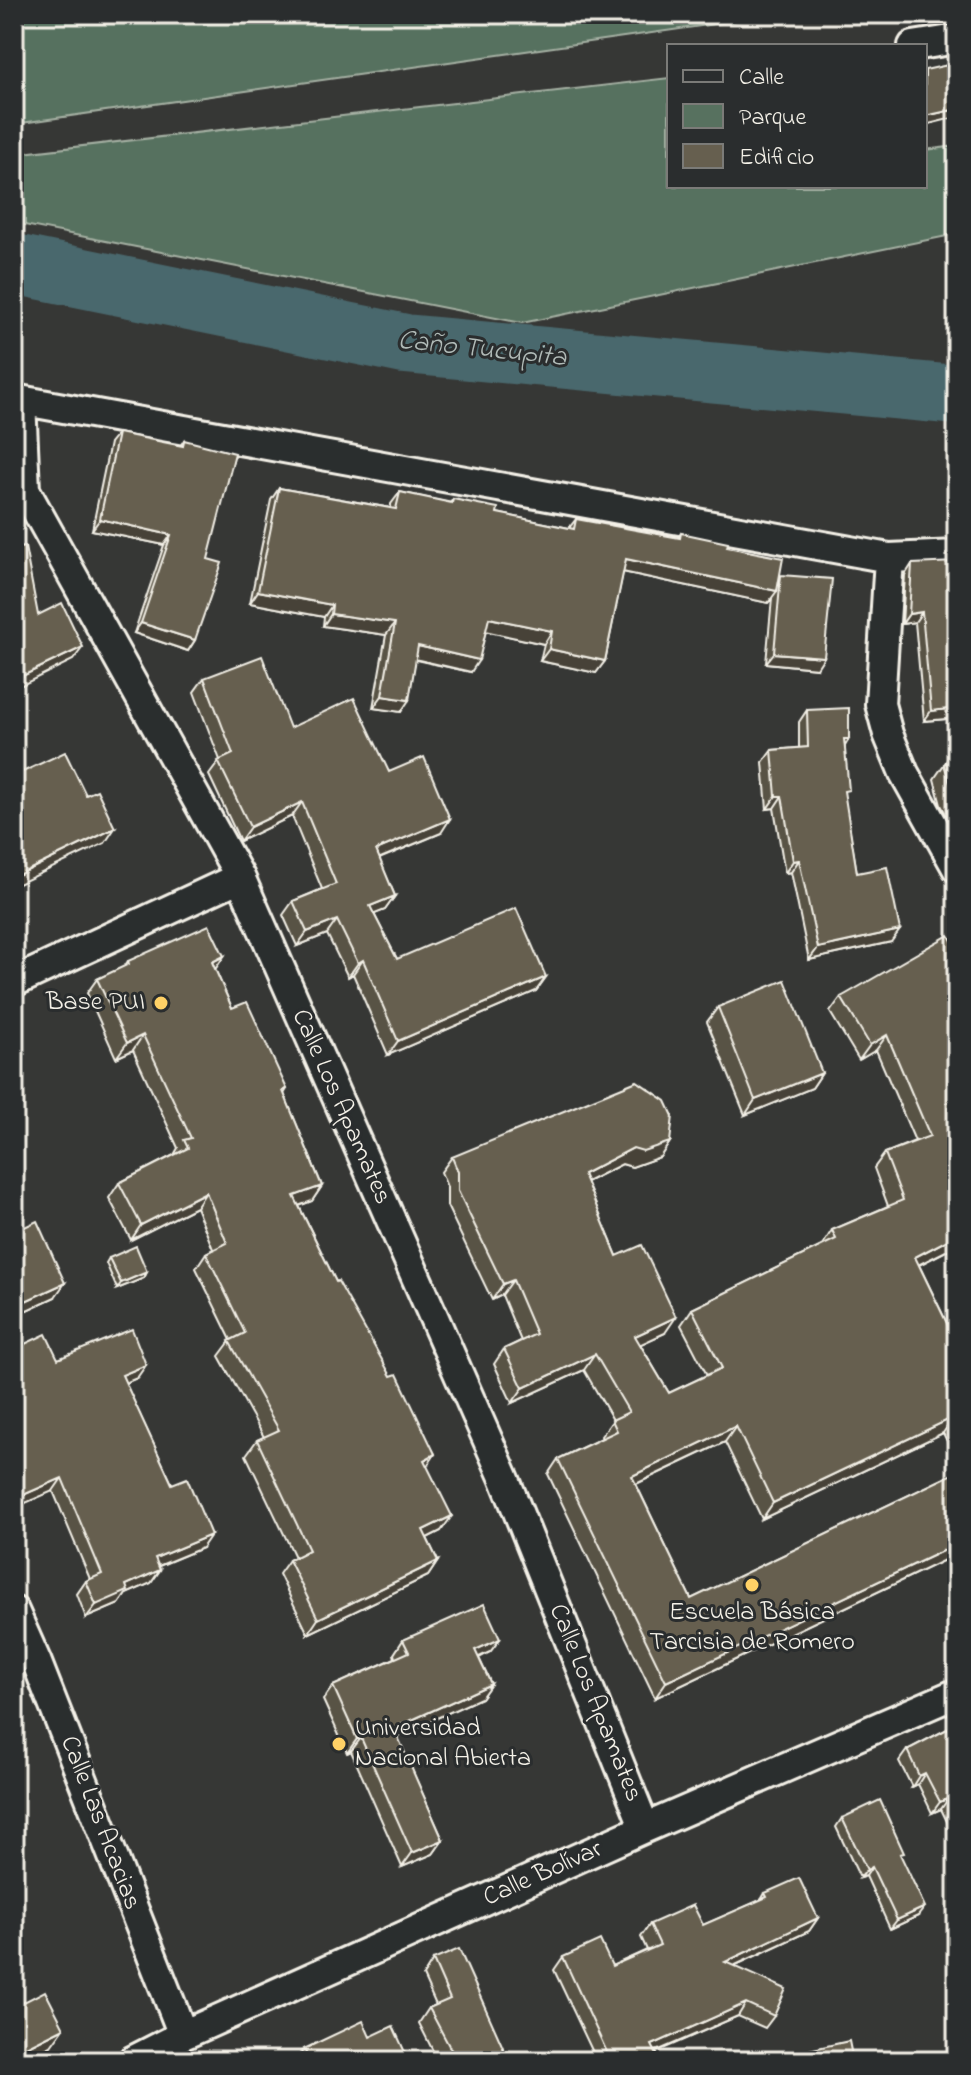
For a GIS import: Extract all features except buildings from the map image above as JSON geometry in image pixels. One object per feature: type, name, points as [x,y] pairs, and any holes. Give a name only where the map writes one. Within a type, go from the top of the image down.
[{"type":"street","points":[[926,44],[957,39]]},
{"type":"street","points":[[18,400],[889,558],[957,555]]},
{"type":"street","name":"Calle Los Apamates","points":[[18,400],[25,490],[240,877],[504,1477],[645,1828]]},
{"type":"street","points":[[889,558],[880,704],[904,773],[957,868]]},
{"type":"street","points":[[14,982],[240,877]]},
{"type":"street","name":"Calle Las Acacias","points":[[14,1611],[183,2035]]},
{"type":"street","name":"Calle Bolívar","points":[[132,2061],[183,2035],[645,1828],[957,1693]]},
{"type":"green space","points":[[14,14],[785,14],[14,124]]},
{"type":"green space","points":[[667,78],[667,188],[927,188],[927,150],[957,146],[957,234],[522,323],[14,223],[14,154]]},
{"type":"waterway","name":"Caño Tucupita","points":[[14,264],[405,344],[957,395]]},
{"type":"place","name":"Base PUI","points":[[161,1003]]},
{"type":"place","name":"Escuela Básica Tarcisia de Romero","points":[[752,1585]]},
{"type":"place","name":"Universidad Nacional Abierta","points":[[339,1744]]}]
